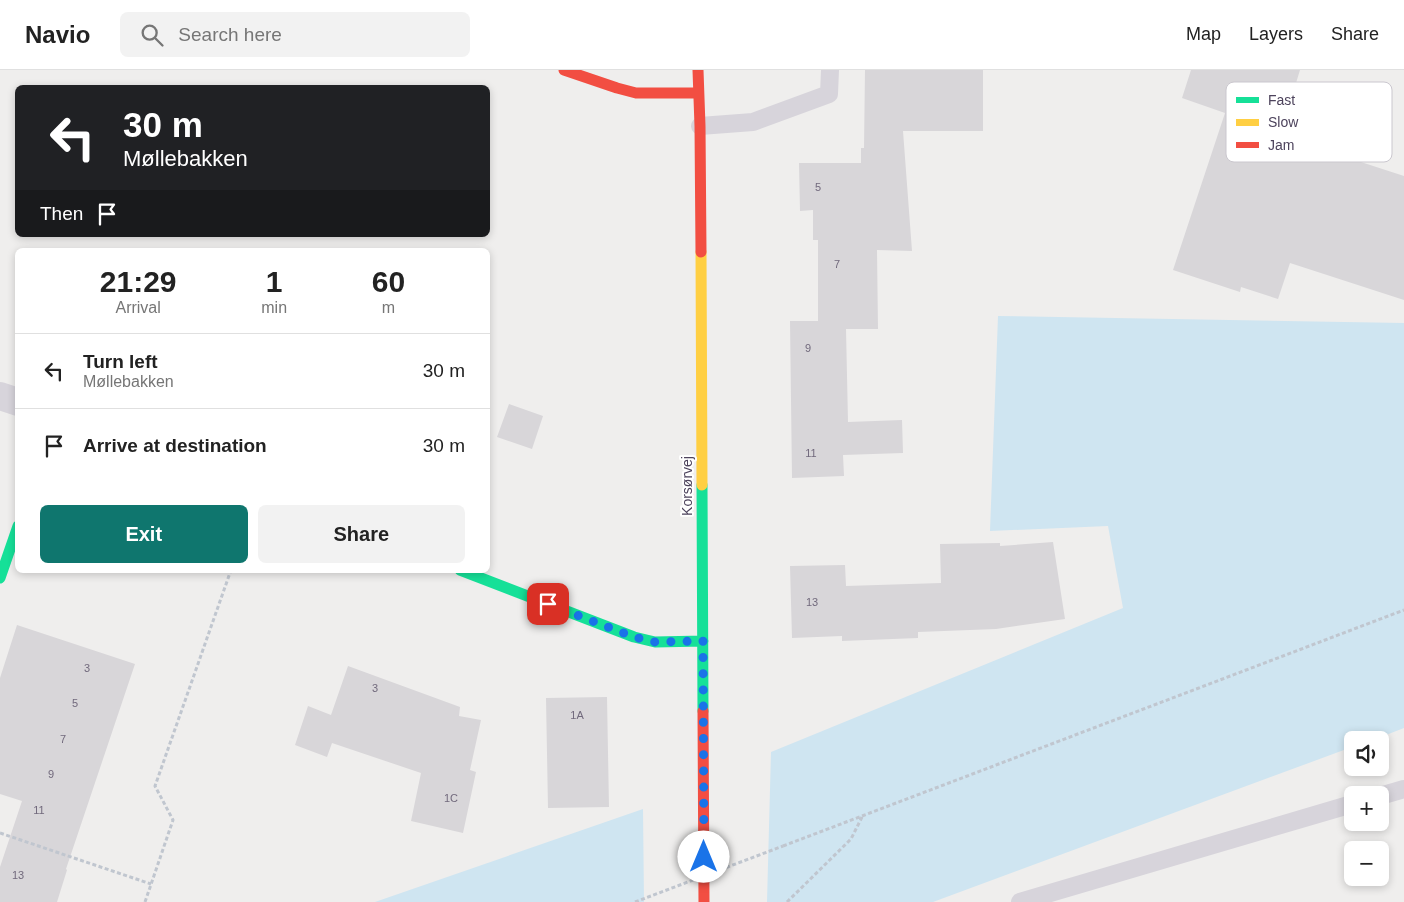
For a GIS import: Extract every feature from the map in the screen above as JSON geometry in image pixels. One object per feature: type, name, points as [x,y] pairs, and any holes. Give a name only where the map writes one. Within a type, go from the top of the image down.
[{"type":"street","points":[[564,70],[636,93],[698,93]]},
{"type":"street","name":"Korsørvej","points":[[698,70],[700,126],[704,902]]},
{"type":"street","points":[[0,396],[15,401]]},
{"type":"street","points":[[0,578],[15,535]]},
{"type":"street","points":[[468,573],[634,637],[655,642],[703,641]]},
{"type":"lane","points":[[700,126],[753,122],[829,94],[830,70]]},
{"type":"lane","points":[[1389,793],[1404,789]]},
{"type":"lane","points":[[1020,902],[1344,806]]},
{"type":"path","points":[[145,902],[173,820],[155,786],[230,573]]},
{"type":"path","points":[[635,902],[1404,610]]},
{"type":"path","points":[[787,902],[851,839],[862,817]]},
{"type":"path","points":[[0,833],[151,884]]},
{"type":"shaded area","points":[[998,316],[1404,323],[1404,728],[1389,734],[1389,731],[1344,731],[1344,750],[933,902],[767,902],[771,752],[1123,608],[1108,526],[990,531]]},
{"type":"shaded area","points":[[643,809],[644,902],[375,902]]},
{"type":"building","points":[[865,70],[983,70],[983,131],[903,131],[912,251],[877,250],[878,329],[846,329],[848,422],[902,420],[903,453],[843,455],[844,476],[792,478],[790,321],[818,321],[818,240],[813,240],[813,210],[800,211],[799,163],[861,163],[861,148],[864,148]]},
{"type":"building","points":[[1191,70],[1300,70],[1296,82],[1226,82],[1226,162],[1361,162],[1404,176],[1404,300],[1290,263],[1278,299],[1241,287],[1240,292],[1173,270],[1225,113],[1182,98]]},
{"type":"building","points":[[509,404],[543,416],[532,449],[497,437]]},
{"type":"building","points":[[1053,542],[1065,619],[996,629],[918,632],[918,638],[842,641],[842,636],[792,638],[790,566],[845,565],[846,586],[941,583],[940,544],[1000,543],[1000,546]]},
{"type":"building","points":[[17,625],[135,664],[66,869],[57,902],[0,902],[0,867],[22,801],[0,794],[0,678]]},
{"type":"building","points":[[348,666],[460,707],[459,716],[481,720],[470,770],[476,772],[463,833],[411,821],[421,773],[332,743],[327,757],[295,745],[308,706],[331,715]]},
{"type":"building","points":[[607,697],[609,807],[548,808],[546,698]]},
{"type":"traffic: fast","points":[[702,485],[703,711]]},
{"type":"traffic: fast","points":[[0,578],[15,535]]},
{"type":"traffic: fast","points":[[468,573],[634,637],[655,642],[703,641]]},
{"type":"traffic: slow","points":[[701,252],[702,485]]},
{"type":"traffic: jam","points":[[564,70],[636,93],[698,93]]},
{"type":"traffic: jam","points":[[698,70],[701,252]]},
{"type":"traffic: jam","points":[[703,711],[704,902]]},
{"type":"route","points":[[548,604],[634,637],[655,642],[703,641],[704,857]]}]
